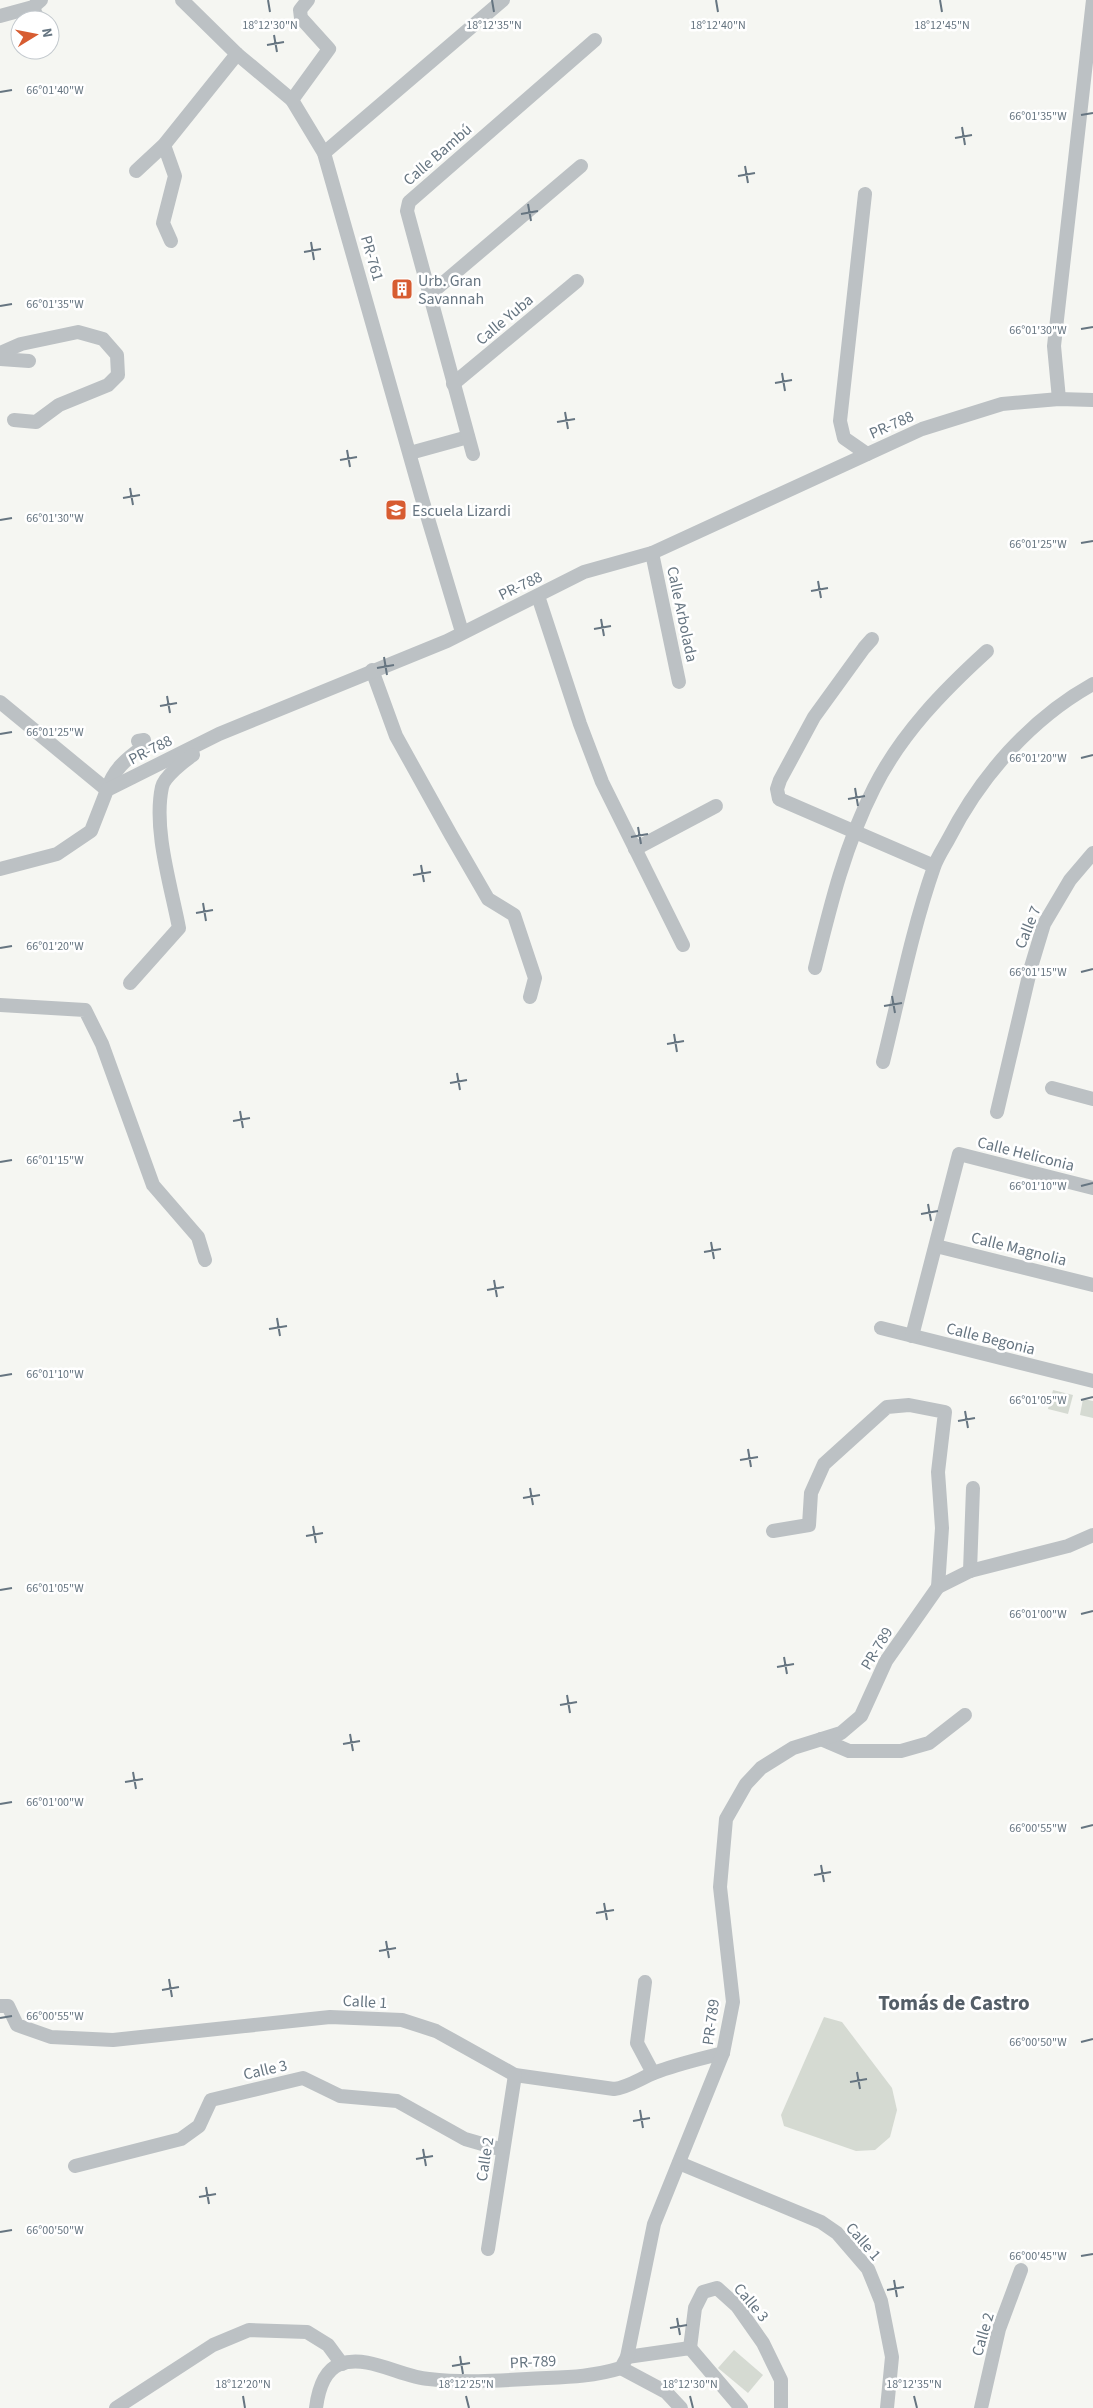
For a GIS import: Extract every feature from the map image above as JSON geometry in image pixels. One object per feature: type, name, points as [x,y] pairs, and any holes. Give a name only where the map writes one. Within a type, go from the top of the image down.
[{"type":"street","name":"PR-761","points":[[182,0],[237,54],[292,100],[324,153],[462,632]]},
{"type":"street","points":[[292,100],[329,49],[301,18],[300,10],[308,0]]},
{"type":"street","points":[[324,153],[503,0]]},
{"type":"street","points":[[1059,399],[1054,346],[1093,0]]},
{"type":"street","points":[[1,15],[37,3]]},
{"type":"street","name":"Calle Bambú","points":[[473,454],[406,211],[409,202],[595,40]]},
{"type":"street","points":[[136,171],[164,146],[237,54]]},
{"type":"street","points":[[164,146],[175,176],[163,223],[171,241]]},
{"type":"street","points":[[429,295],[581,166]]},
{"type":"street","points":[[865,194],[840,421],[844,438],[867,454]]},
{"type":"street","name":"Calle Yuba","points":[[454,384],[577,281]]},
{"type":"street","points":[[0,353],[21,344],[78,332],[103,339],[117,355],[118,375],[108,385],[59,405],[36,422],[14,420]]},
{"type":"street","points":[[0,359],[29,361]]},
{"type":"street","name":"PR-788","points":[[107,790],[219,734],[447,641],[584,572],[652,553],[922,429],[1002,404],[1059,399],[1093,400]]},
{"type":"street","points":[[410,453],[468,437]]},
{"type":"street","name":"Calle Arbolada","points":[[652,553],[679,682]]},
{"type":"street","points":[[538,596],[580,724],[602,782],[684,945]]},
{"type":"street","points":[[872,639],[814,717],[777,789],[779,799],[934,866]]},
{"type":"street","points":[[815,968],[834,892],[855,832],[874,787],[900,744],[926,711],[955,680],[988,651]]},
{"type":"street","points":[[372,670],[396,736],[456,843],[488,898],[514,915],[535,978],[530,997]]},
{"type":"street","points":[[883,1062],[914,935],[934,866],[963,810],[1006,754],[1047,716],[1093,684]]},
{"type":"street","points":[[0,702],[107,790]]},
{"type":"street","points":[[130,983],[179,928],[160,827],[162,786],[181,762],[214,741],[219,734]]},
{"type":"street","points":[[0,869],[57,854],[91,831],[111,777],[127,757],[143,747],[144,740],[138,740]]},
{"type":"street","points":[[635,849],[716,806]]},
{"type":"street","name":"Calle 7","points":[[997,1112],[1031,967],[1044,924],[1070,880],[1093,853]]},
{"type":"street","points":[[0,1005],[85,1010],[102,1044],[153,1185],[198,1237],[206,1260]]},
{"type":"street","points":[[1052,1088],[1093,1099]]},
{"type":"street","name":"Calle Heliconia","points":[[912,1336],[959,1154],[1093,1188]]},
{"type":"street","name":"Calle Magnolia","points":[[936,1246],[1093,1285]]},
{"type":"street","name":"Calle Begonia","points":[[881,1328],[1093,1381]]},
{"type":"street","points":[[773,1531],[809,1525],[811,1492],[824,1464],[887,1407],[909,1405],[945,1412],[938,1472],[942,1528],[938,1587]]},
{"type":"street","points":[[970,1571],[973,1488]]},
{"type":"street","name":"PR-789","points":[[342,2364],[362,2362],[427,2379],[467,2382],[595,2376],[624,2363],[654,2224],[724,2053],[732,2002],[720,1887],[726,1819],[746,1784],[761,1768],[793,1748],[841,1733],[861,1716],[886,1661],[938,1587],[970,1571],[1068,1546],[1093,1535]]},
{"type":"street","points":[[822,1739],[849,1751],[901,1751],[929,1743],[964,1715]]},
{"type":"street","points":[[646,1982],[636,2043],[652,2073]]},
{"type":"street","name":"Calle 1","points":[[0,2006],[8,2006],[17,2025],[51,2037],[113,2040],[330,2017],[402,2020],[436,2031],[515,2075],[614,2089],[622,2088],[652,2073],[724,2053]]},
{"type":"street","name":"Calle 2","points":[[488,2249],[515,2075]]},
{"type":"street","name":"Calle 3","points":[[75,2166],[181,2139],[199,2126],[211,2100],[303,2078],[340,2096],[397,2101],[465,2140],[503,2150]]},
{"type":"street","name":"Calle 1","points":[[679,2163],[821,2222],[837,2233],[868,2269],[881,2301],[892,2357],[887,2408]]},
{"type":"street","name":"Calle 2","points":[[981,2408],[999,2330],[1021,2270]]},
{"type":"street","name":"Calle 3","points":[[690,2348],[695,2308],[703,2292],[717,2288],[737,2306],[763,2343],[780,2380],[781,2408]]},
{"type":"street","points":[[116,2408],[213,2345],[249,2330],[307,2332],[328,2345],[342,2364],[331,2369],[318,2391],[316,2408]]},
{"type":"street","points":[[624,2363],[690,2348],[741,2408]]},
{"type":"street","points":[[624,2363],[666,2392],[681,2408]]},
{"type":"shaded area","points":[[1053,1390],[1073,1395],[1068,1414],[1048,1409]]},
{"type":"shaded area","points":[[1083,1399],[1093,1401],[1093,1418],[1080,1415]]},
{"type":"shaded area","points":[[824,2017],[842,2022],[892,2088],[897,2110],[890,2137],[875,2150],[856,2151],[784,2126],[781,2115]]},
{"type":"shaded area","points":[[734,2350],[763,2375],[748,2393],[718,2368]]},
{"type":"place","name":"Urb. Gran Savannah","points":[[402,289]]},
{"type":"place","name":"Escuela Lizardi","points":[[396,510]]},
{"type":"district","name":"Tomás de Castro","points":[[954,2003]]}]
